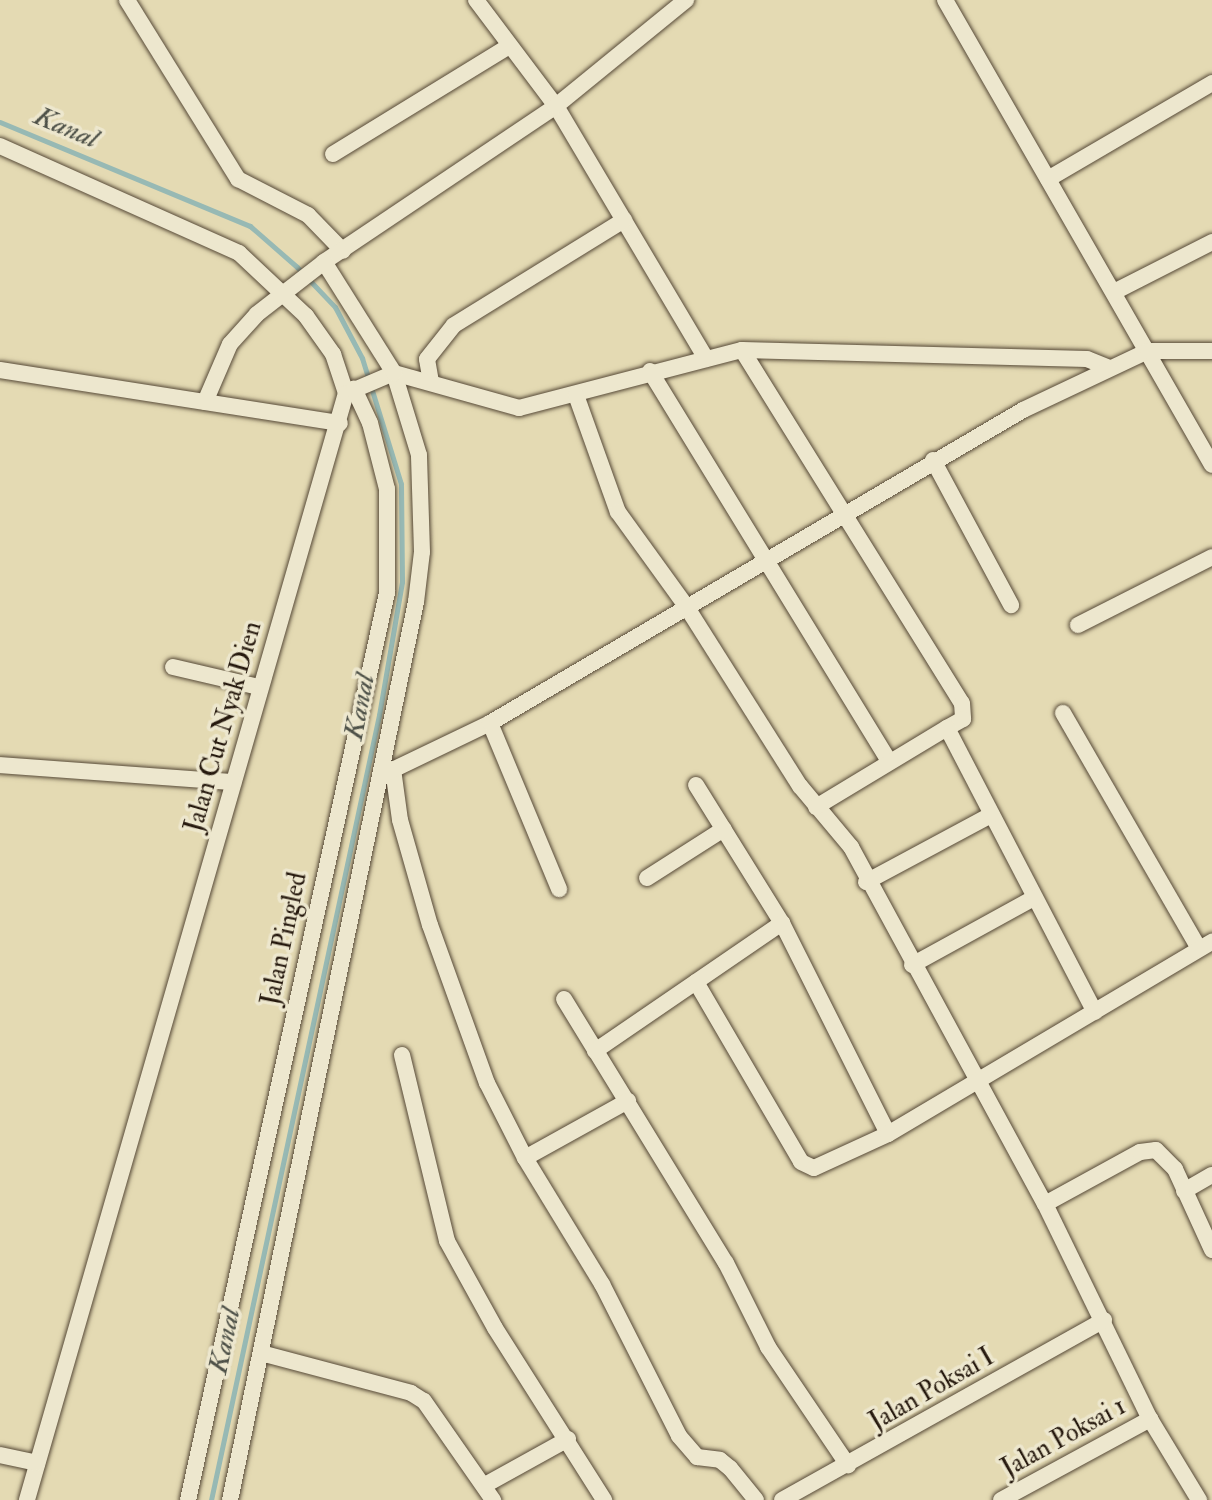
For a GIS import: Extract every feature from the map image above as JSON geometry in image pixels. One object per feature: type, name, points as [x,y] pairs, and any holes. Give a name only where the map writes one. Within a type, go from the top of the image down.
[{"type":"street","points":[[127,0],[238,179],[308,215],[343,251]]},
{"type":"street","points":[[476,0],[556,106],[706,359]]},
{"type":"street","points":[[205,402],[230,344],[288,290],[556,106],[686,0]]},
{"type":"street","points":[[945,0],[1212,465]]},
{"type":"street","points":[[333,154],[509,46]]},
{"type":"street","points":[[1048,179],[1212,83]]},
{"type":"street","name":"Jalan Cut Nyak Dien","points":[[0,146],[225,244],[288,290],[354,389],[340,423],[259,687],[27,1500]]},
{"type":"street","points":[[431,382],[427,359],[454,325],[624,220]]},
{"type":"street","points":[[1114,292],[1211,244]]},
{"type":"street","points":[[230,1500],[386,772],[422,552],[419,455],[392,374],[318,267]]},
{"type":"street","points":[[742,350],[962,703],[963,719],[888,759],[816,807]]},
{"type":"street","points":[[354,389],[392,374],[519,408],[576,395],[650,371],[742,350],[1087,359],[1109,368]]},
{"type":"street","points":[[386,772],[490,723],[764,559],[844,516],[933,460],[1109,368],[1148,351],[1212,351]]},
{"type":"street","points":[[0,370],[340,423]]},
{"type":"street","points":[[650,371],[888,759]]},
{"type":"street","name":"Jalan Pingled","points":[[188,1500],[387,593],[387,489],[370,423],[354,389]]},
{"type":"street","points":[[576,395],[618,512],[686,606],[816,807],[838,827],[1045,1204],[1150,1419],[1199,1500]]},
{"type":"street","points":[[933,460],[1011,605]]},
{"type":"street","points":[[1078,625],[1212,557]]},
{"type":"street","points":[[173,667],[259,687]]},
{"type":"street","points":[[696,982],[804,1166],[824,1165],[888,1134],[1206,946],[1063,713]]},
{"type":"street","points":[[490,723],[559,889]]},
{"type":"street","points":[[947,728],[1095,1012]]},
{"type":"street","points":[[0,765],[233,782]]},
{"type":"street","points":[[386,772],[462,1026],[525,1158],[602,1284],[688,1449],[697,1457],[720,1460],[756,1500]]},
{"type":"street","points":[[696,785],[782,923],[888,1134]]},
{"type":"street","points":[[866,882],[991,815]]},
{"type":"street","points":[[647,878],[724,829]]},
{"type":"street","points":[[912,965],[1034,898]]},
{"type":"street","points":[[595,1051],[782,923]]},
{"type":"street","points":[[564,999],[726,1263],[768,1347],[848,1465]]},
{"type":"street","points":[[402,1055],[447,1241],[495,1328],[604,1500]]},
{"type":"street","points":[[525,1158],[628,1101]]},
{"type":"street","points":[[1045,1204],[1150,1148],[1175,1169],[1212,1250]]},
{"type":"street","points":[[1184,1191],[1212,1175]]},
{"type":"street","name":"Jalan Poksai I","points":[[783,1500],[1104,1320]]},
{"type":"street","points":[[261,1353],[411,1393],[424,1401],[491,1496],[568,1439]]},
{"type":"street","name":"Jalan Poksai 1","points":[[1001,1500],[1150,1419]]},
{"type":"street","points":[[0,1455],[37,1463]]},
{"type":"waterway","name":"Kanal","points":[[0,122],[250,226],[297,267],[335,307],[362,358],[401,484],[402,582],[379,715],[211,1500]]}]
